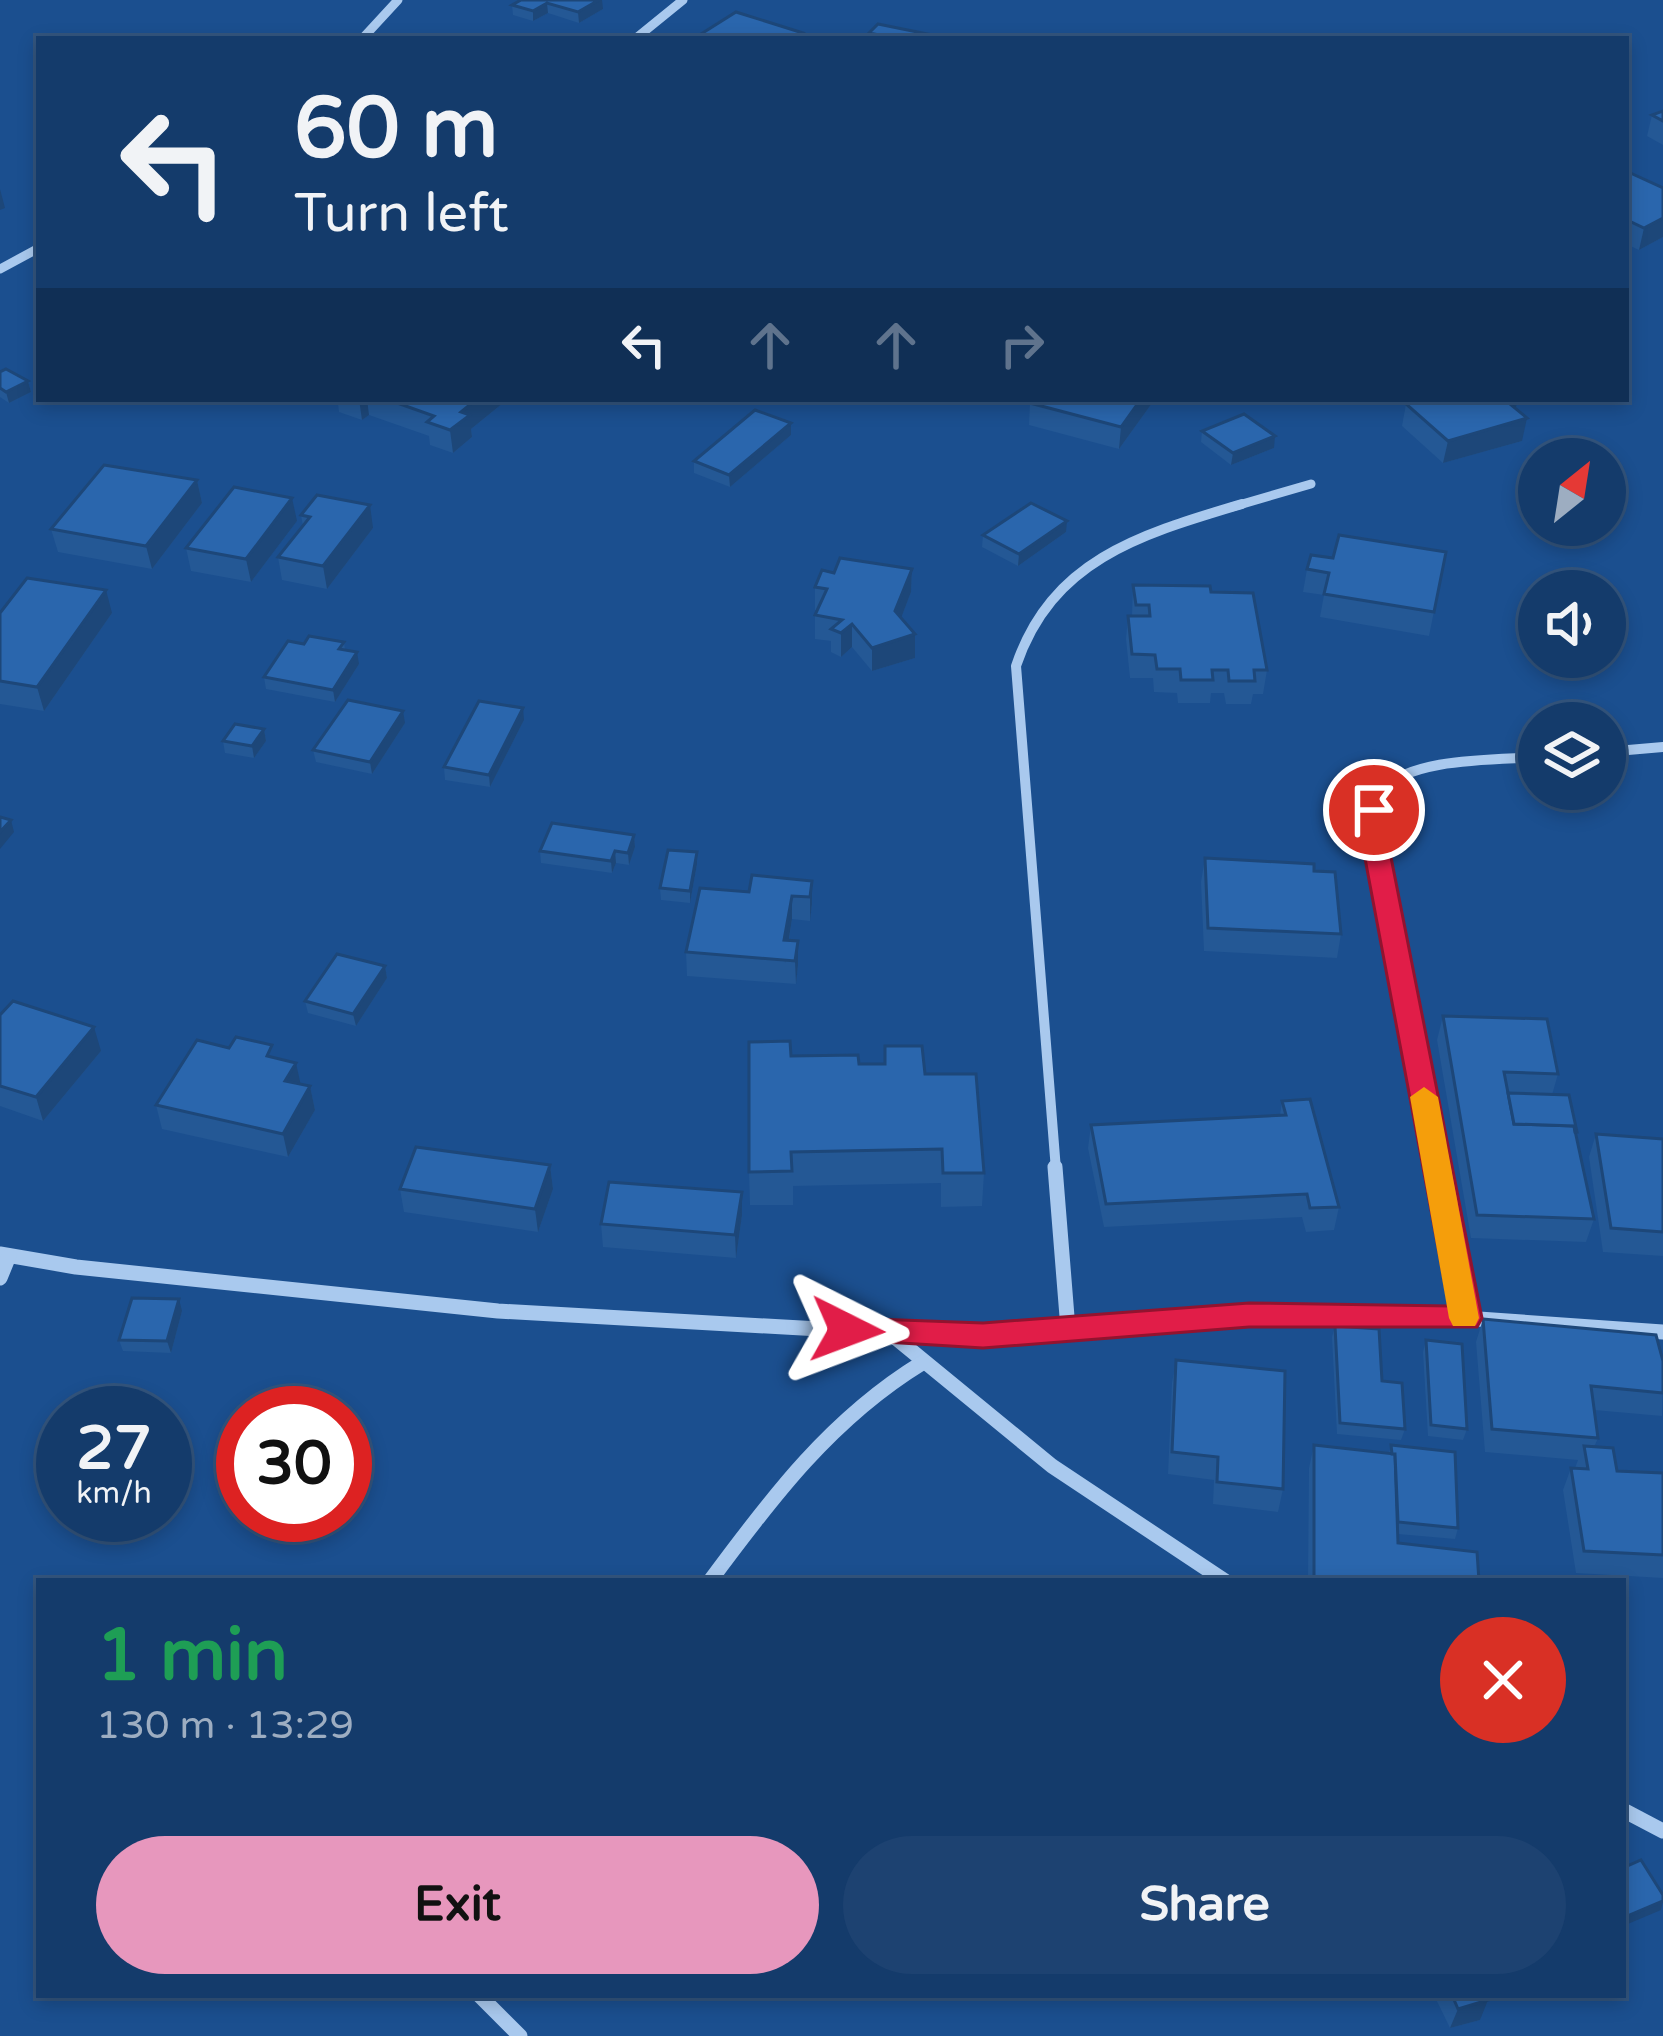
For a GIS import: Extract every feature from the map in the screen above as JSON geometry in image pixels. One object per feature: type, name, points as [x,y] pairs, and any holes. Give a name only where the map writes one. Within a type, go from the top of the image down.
[{"type":"street","points":[[365,36],[398,0]]},
{"type":"street","points":[[638,36],[683,0]]},
{"type":"street","points":[[0,269],[36,250]]},
{"type":"street","points":[[1068,1329],[1016,666],[1020,635],[1038,607],[1118,547],[1311,484]]},
{"type":"street","points":[[1626,750],[1663,747]]},
{"type":"street","points":[[1467,1318],[1374,837],[1374,810],[1386,785],[1411,772],[1518,759]]},
{"type":"street","points":[[0,1278],[4,1255],[76,1267],[498,1311],[890,1333],[983,1335],[1249,1315],[1467,1318],[1663,1332]]},
{"type":"street","points":[[890,1333],[1048,1465],[1220,1578]]},
{"type":"street","points":[[712,1578],[764,1508],[855,1407],[922,1363]]},
{"type":"street","points":[[1626,1812],[1663,1831]]},
{"type":"street","points":[[481,1998],[520,2036]]},
{"type":"building","points":[[521,0],[599,0],[578,12],[547,3],[533,11],[512,5]]},
{"type":"building","points":[[736,12],[803,33],[800,36],[701,34]]},
{"type":"building","points":[[878,24],[937,36],[878,36],[869,33]]},
{"type":"building","points":[[1629,172],[1663,188],[1663,218],[1644,228],[1629,221]]},
{"type":"building","points":[[6,369],[28,381],[6,392],[0,388],[0,372]]},
{"type":"building","points":[[394,402],[473,402],[461,412],[470,415],[450,430],[427,422],[434,416]]},
{"type":"building","points":[[1031,402],[1139,402],[1121,427]]},
{"type":"building","points":[[1508,402],[1527,418],[1448,441],[1406,404]]},
{"type":"building","points":[[755,410],[791,423],[729,475],[694,461]]},
{"type":"building","points":[[1244,414],[1275,436],[1233,453],[1202,431]]},
{"type":"building","points":[[104,465],[197,480],[146,546],[51,529]]},
{"type":"building","points":[[234,487],[292,498],[246,559],[186,548]]},
{"type":"building","points":[[317,495],[370,505],[323,566],[278,557],[310,517],[301,515]]},
{"type":"building","points":[[1031,503],[1067,521],[1019,554],[983,535]]},
{"type":"building","points":[[1339,535],[1446,552],[1434,612],[1324,594],[1329,573],[1307,569],[1311,555],[1333,558]]},
{"type":"building","points":[[840,558],[912,569],[895,611],[915,634],[872,648],[852,624],[841,633],[831,629],[842,620],[815,615],[827,589],[815,587],[822,570],[834,573]]},
{"type":"building","points":[[27,578],[106,590],[37,687],[0,681],[0,613]]},
{"type":"building","points":[[1133,585],[1210,586],[1211,592],[1253,593],[1267,670],[1254,670],[1255,681],[1229,681],[1228,670],[1212,670],[1213,680],[1181,680],[1180,669],[1157,669],[1155,655],[1132,654],[1128,616],[1150,616],[1149,605],[1136,605]]},
{"type":"building","points":[[309,636],[344,642],[339,649],[357,652],[333,690],[264,677],[288,641],[304,644]]},
{"type":"building","points":[[348,700],[403,711],[370,762],[313,750]]},
{"type":"building","points":[[479,701],[523,708],[489,775],[444,767]]},
{"type":"building","points":[[235,724],[264,729],[252,746],[223,741]]},
{"type":"building","points":[[552,823],[634,835],[628,853],[615,851],[611,861],[540,851]]},
{"type":"building","points":[[668,850],[697,852],[690,891],[660,888]]},
{"type":"building","points":[[1205,858],[1314,864],[1314,871],[1335,872],[1341,934],[1208,928]]},
{"type":"building","points":[[752,875],[812,881],[810,897],[792,896],[784,940],[798,941],[795,961],[686,952],[700,888],[749,892]]},
{"type":"building","points":[[337,954],[385,966],[353,1014],[305,1001]]},
{"type":"building","points":[[13,1001],[94,1027],[36,1097],[0,1086],[0,1015]]},
{"type":"building","points":[[1443,1016],[1547,1019],[1558,1074],[1504,1072],[1514,1124],[1574,1126],[1594,1219],[1477,1215]]},
{"type":"building","points":[[236,1037],[272,1045],[267,1056],[296,1063],[285,1081],[310,1086],[283,1134],[156,1105],[197,1040],[229,1048]]},
{"type":"building","points":[[790,1041],[791,1056],[858,1055],[859,1064],[885,1064],[885,1046],[922,1046],[925,1074],[976,1074],[984,1173],[943,1173],[942,1149],[791,1152],[792,1171],[749,1172],[749,1042]]},
{"type":"building","points":[[1508,1093],[1569,1095],[1577,1132],[1574,1126],[1514,1124]]},
{"type":"building","points":[[1310,1099],[1339,1207],[1310,1208],[1307,1194],[1106,1204],[1091,1125],[1286,1115],[1282,1101]]},
{"type":"building","points":[[1596,1134],[1663,1139],[1663,1232],[1611,1228]]},
{"type":"building","points":[[416,1147],[550,1165],[535,1209],[400,1189]]},
{"type":"building","points":[[609,1182],[742,1192],[735,1235],[601,1224]]},
{"type":"building","points":[[132,1298],[179,1299],[167,1341],[119,1340]]},
{"type":"building","points":[[1483,1319],[1656,1335],[1663,1361],[1663,1393],[1591,1386],[1598,1438],[1492,1429]]},
{"type":"building","points":[[1335,1326],[1379,1329],[1382,1381],[1402,1383],[1405,1429],[1340,1423]]},
{"type":"building","points":[[1426,1340],[1462,1344],[1467,1429],[1431,1425]]},
{"type":"building","points":[[1176,1360],[1285,1371],[1283,1489],[1217,1482],[1218,1457],[1172,1452]]},
{"type":"building","points":[[1314,1445],[1395,1454],[1398,1543],[1477,1552],[1479,1578],[1314,1578]]},
{"type":"building","points":[[1391,1445],[1455,1452],[1458,1528],[1398,1522]]},
{"type":"building","points":[[1584,1446],[1613,1448],[1617,1471],[1663,1473],[1663,1555],[1584,1551],[1571,1468],[1588,1469]]},
{"type":"building","points":[[1641,1860],[1663,1901],[1626,1917],[1626,1867]]},
{"type":"building","points":[[1453,1998],[1488,2000],[1458,2009]]},
{"type":"slow traffic","points":[[1424,1097],[1464,1318]]},
{"type":"route","points":[[847,1330],[983,1335],[1249,1315],[1467,1318],[1374,837],[1374,810]]}]
